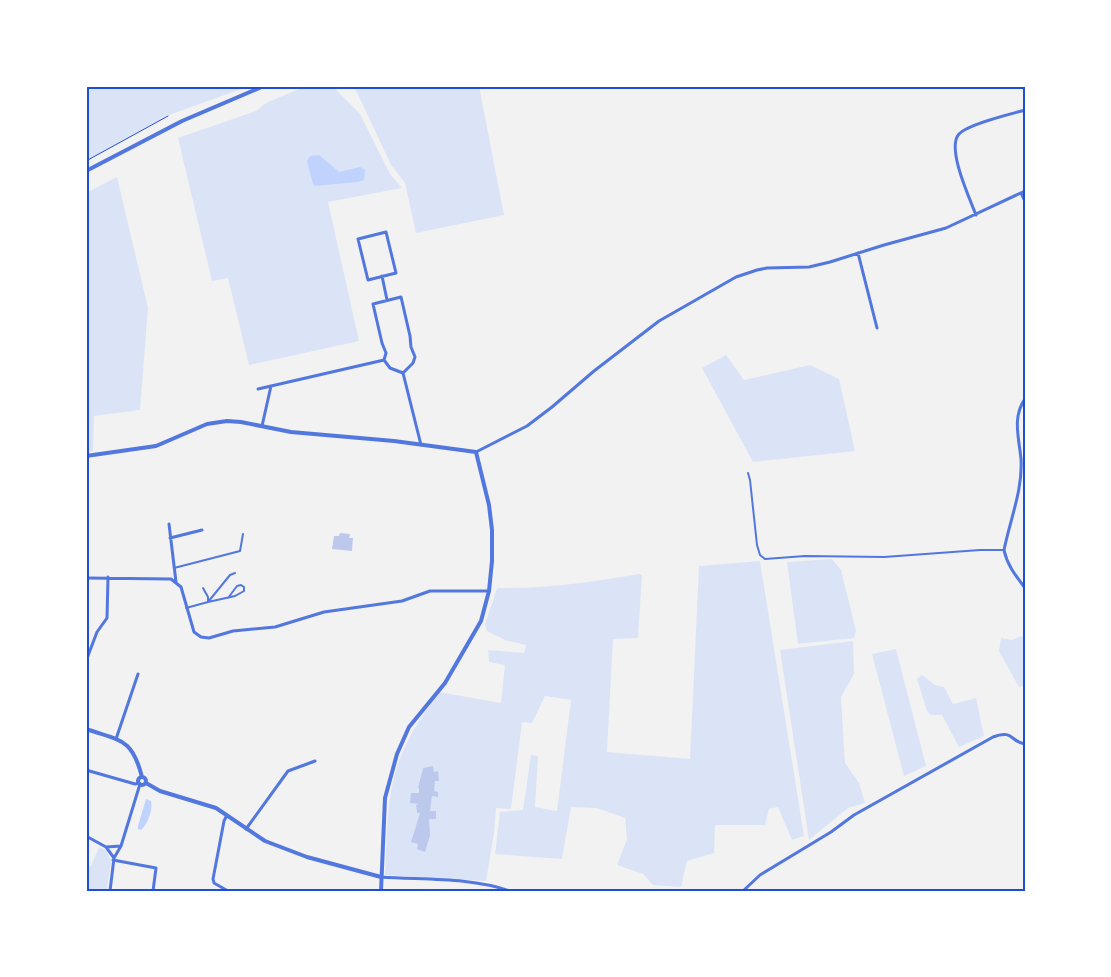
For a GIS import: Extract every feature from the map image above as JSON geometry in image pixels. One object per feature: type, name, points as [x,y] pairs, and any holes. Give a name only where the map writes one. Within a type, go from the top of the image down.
[{"type":"street","points":[[86,171],[169,127],[264,86]]},
{"type":"street","points":[[976,215],[955,153],[956,138],[964,130],[1025,110]]},
{"type":"street","points":[[86,456],[156,446],[195,428],[217,422],[241,422],[291,432],[421,445],[461,452],[476,452],[527,426],[659,321],[736,277],[767,268],[809,267],[830,262],[946,228],[1023,192],[1025,201]]},
{"type":"street","points":[[386,232],[396,273],[382,276],[368,280],[358,239],[386,232]]},
{"type":"street","points":[[858,253],[878,328]]},
{"type":"street","points":[[382,276],[388,300]]},
{"type":"street","points":[[401,297],[414,354],[413,363],[403,373],[390,368],[384,360],[385,349],[373,304],[401,297]]},
{"type":"street","points":[[258,389],[384,360]]},
{"type":"street","points":[[403,373],[421,445]]},
{"type":"street","points":[[262,426],[272,386]]},
{"type":"street","points":[[1025,399],[1019,407],[1017,418],[1021,478],[1004,550],[1013,573],[1025,588]]},
{"type":"street","points":[[381,891],[385,798],[397,754],[409,727],[445,683],[481,621],[488,591],[492,561],[492,530],[489,505],[476,452]]},
{"type":"street","points":[[168,524],[176,582]]},
{"type":"street","points":[[170,538],[202,530]]},
{"type":"street","points":[[86,578],[108,577],[171,580],[176,582],[181,587],[194,632],[201,637],[209,638],[233,631],[275,627],[324,612],[402,601],[430,591],[488,591]]},
{"type":"street","points":[[86,661],[97,632],[107,618],[108,577]]},
{"type":"street","points":[[116,739],[138,674]]},
{"type":"street","points":[[86,729],[123,742],[132,749],[146,783],[160,791],[216,808],[266,841],[307,857],[381,877],[458,881],[510,891]]},
{"type":"street","points":[[743,891],[760,875],[831,832],[854,815],[993,737],[1008,734],[1020,743],[1025,744]]},
{"type":"street","points":[[246,828],[288,771],[315,761]]},
{"type":"street","points":[[86,770],[135,784],[146,783]]},
{"type":"street","points":[[110,891],[114,859],[121,846],[139,779],[142,777]]},
{"type":"street","points":[[227,814],[213,879],[214,883],[228,891]]},
{"type":"street","points":[[86,836],[106,847],[114,859],[156,868],[153,891]]},
{"type":"street","points":[[106,847],[121,846]]},
{"type":"lane","points":[[748,473],[757,545],[760,555],[765,559],[805,556],[884,557],[1004,550]]},
{"type":"lane","points":[[174,568],[240,551],[243,534]]},
{"type":"lane","points":[[208,602],[230,575],[235,573]]},
{"type":"lane","points":[[186,608],[228,598],[244,591],[244,587],[241,585],[237,586],[228,598]]},
{"type":"lane","points":[[203,588],[208,597],[208,602]]},
{"type":"path","points":[[86,162],[168,116]]},
{"type":"shaded area","points":[[86,86],[250,86],[166,116],[86,161]]},
{"type":"shaded area","points":[[306,86],[332,86],[360,114],[390,174],[402,188],[328,202],[359,341],[249,365],[228,278],[212,281],[178,138],[256,111],[266,103]]},
{"type":"shaded area","points":[[354,86],[479,86],[504,215],[416,233],[405,183],[391,165]]},
{"type":"shaded area","points":[[117,177],[148,308],[140,410],[94,416],[93,451],[86,452],[86,193]]},
{"type":"shaded area","points":[[726,355],[744,380],[810,365],[839,379],[855,451],[753,462],[702,368]]},
{"type":"shaded area","points":[[832,559],[841,570],[856,631],[854,638],[798,644],[787,562]]},
{"type":"shaded area","points":[[760,561],[804,836],[792,840],[778,807],[769,809],[765,825],[715,825],[714,853],[687,861],[681,887],[653,885],[643,874],[617,865],[627,839],[625,818],[597,808],[571,807],[562,859],[495,854],[500,812],[523,810],[531,755],[538,756],[535,807],[557,811],[571,700],[545,696],[532,723],[522,722],[511,809],[496,808],[486,881],[385,875],[388,817],[392,789],[399,761],[417,725],[439,692],[501,703],[505,665],[489,662],[488,650],[524,653],[526,645],[505,640],[487,631],[485,624],[497,588],[551,586],[642,575],[638,638],[613,639],[607,752],[690,759],[699,566]]},
{"type":"shaded area","points":[[1021,636],[1025,637],[1025,685],[1019,687],[999,651],[1001,638],[1012,640]]},
{"type":"shaded area","points":[[853,641],[854,674],[841,697],[845,763],[859,783],[865,803],[848,808],[809,840],[780,650]]},
{"type":"shaded area","points":[[896,649],[926,766],[904,776],[872,654]]},
{"type":"shaded area","points":[[922,675],[935,685],[944,687],[953,704],[976,698],[984,736],[959,747],[942,715],[931,715],[927,711],[917,679]]},
{"type":"shaded area","points":[[99,847],[106,850],[111,861],[107,891],[86,891],[86,868],[91,866]]},
{"type":"water","points":[[319,155],[339,172],[360,167],[365,170],[364,180],[315,186],[307,161],[310,156]]},
{"type":"water","points":[[146,799],[151,801],[151,813],[141,830],[138,829],[138,826]]},
{"type":"building","points":[[340,533],[350,534],[349,538],[353,538],[352,551],[332,549],[334,536],[339,536]]},
{"type":"building","points":[[433,766],[434,772],[438,771],[439,781],[435,781],[434,791],[438,792],[438,797],[432,796],[430,811],[436,811],[436,819],[429,819],[430,835],[425,852],[417,849],[418,844],[411,842],[420,813],[417,813],[416,805],[419,804],[410,803],[411,793],[419,793],[418,788],[423,768]]}]
